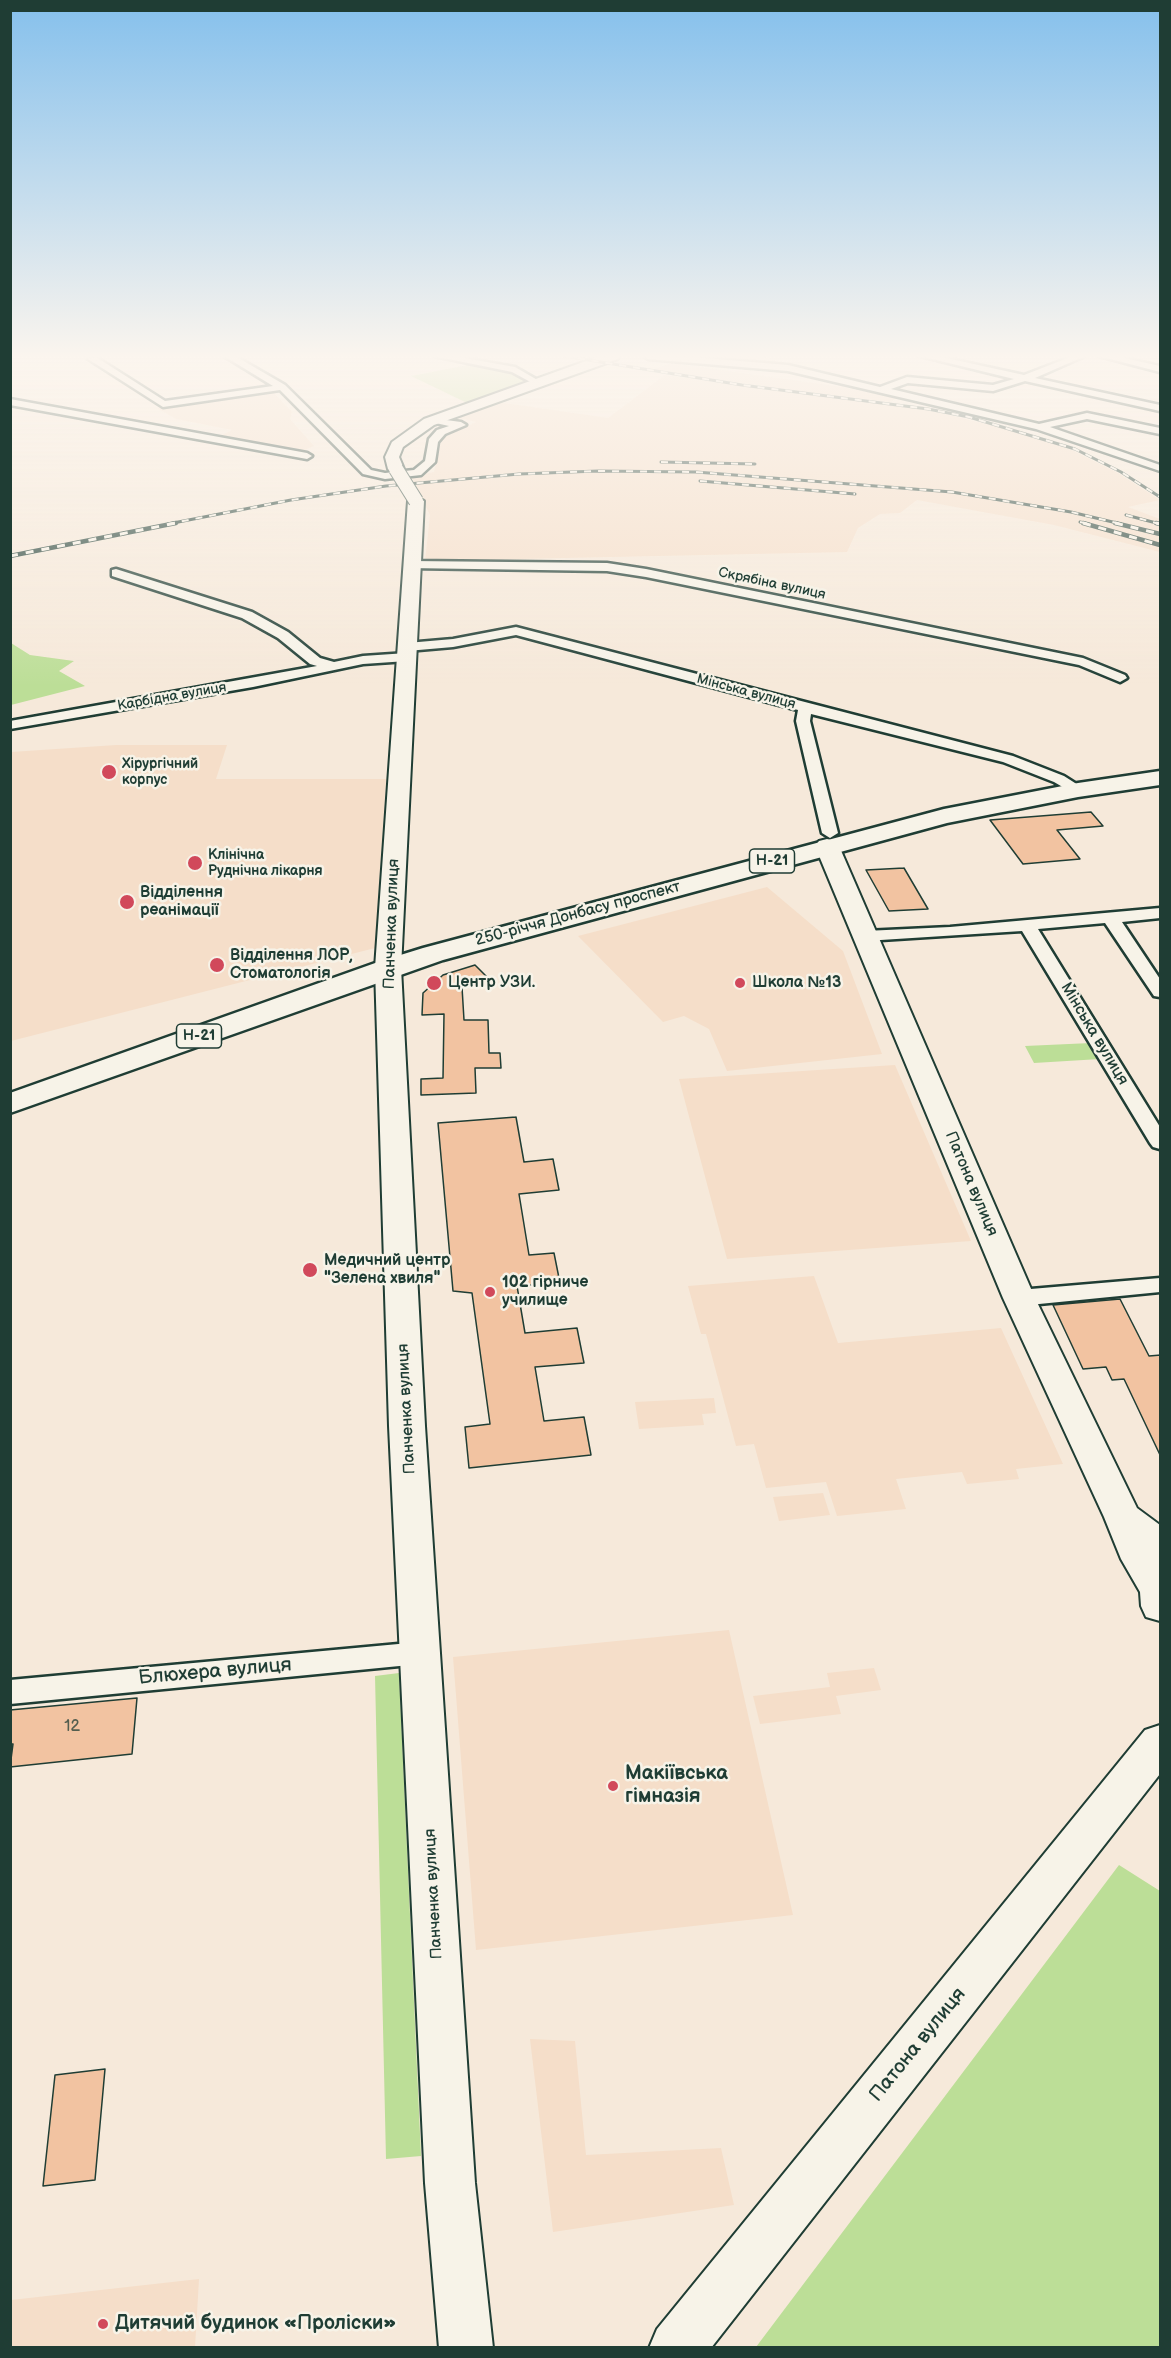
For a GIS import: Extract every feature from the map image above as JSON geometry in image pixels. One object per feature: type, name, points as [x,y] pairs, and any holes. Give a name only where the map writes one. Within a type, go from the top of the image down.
[{"type":"main road","name":"250-річчя Донбасу проспект","points":[[10,1104],[388,968],[829,840],[1078,790],[1161,778]]},
{"type":"street","points":[[361,466],[367,472],[385,476],[417,473],[425,466]]},
{"type":"street","name":"Панченка вулиця","points":[[395,466],[416,501],[388,968],[407,1426],[450,2183],[465,2348]]},
{"type":"street","name":"Скрябіна вулиця","points":[[412,565],[607,567],[646,573],[1083,662],[1120,678]]},
{"type":"street","points":[[116,573],[247,615],[284,635],[315,661],[334,666]]},
{"type":"street","name":"Мінська вулиця","points":[[407,652],[516,631],[1008,759],[1059,779],[1078,790]]},
{"type":"street","name":"Карбідна вулиця","points":[[10,725],[407,652]]},
{"type":"street","name":"Патона вулиця","points":[[805,708],[803,721],[829,840],[866,936],[1019,1298],[1123,1517],[1140,1559],[1160,1595]]},
{"type":"street","points":[[866,936],[1161,913]]},
{"type":"street","points":[[1110,917],[1161,992]]},
{"type":"street","name":"Мінська вулиця","points":[[1027,925],[1161,1143]]},
{"type":"street","points":[[1019,1298],[1161,1285]]},
{"type":"street","points":[[1123,1517],[1161,1544]]},
{"type":"street","name":"Блюхера вулиця","points":[[10,1692],[420,1653]]},
{"type":"street","name":"Патона вулиця","points":[[676,2348],[1161,1743]]},
{"type":"shaded area","points":[[435,466],[1104,466],[1160,500],[1128,507],[1160,519],[1160,552],[1054,525],[917,500],[900,513],[880,514],[858,528],[847,552],[425,561],[430,515],[411,476],[434,472]]},
{"type":"shaded area","name":"Клінічна Руднічна лікарня","points":[[116,745],[227,745],[216,779],[386,779],[375,948],[11,1041],[11,752]]},
{"type":"shaded area","name":"Школа №13","points":[[767,887],[843,951],[882,1054],[727,1071],[709,1029],[684,1016],[663,1022],[578,936]]},
{"type":"shaded area","points":[[895,1065],[971,1241],[727,1259],[679,1079]]},
{"type":"shaded area","points":[[814,1276],[838,1343],[1001,1328],[1063,1464],[1016,1469],[1019,1479],[967,1484],[962,1472],[896,1479],[906,1509],[837,1516],[826,1482],[766,1488],[754,1444],[736,1446],[706,1334],[701,1334],[688,1286]]},
{"type":"shaded area","points":[[714,1398],[716,1413],[702,1414],[704,1425],[639,1429],[635,1402]]},
{"type":"shaded area","points":[[823,1493],[830,1515],[779,1521],[773,1497]]},
{"type":"shaded area","name":"Макіївська гімназія","points":[[729,1630],[793,1915],[476,1950],[453,1657]]},
{"type":"shaded area","points":[[874,1668],[881,1690],[836,1696],[841,1714],[760,1724],[753,1696],[830,1687],[827,1673]]},
{"type":"shaded area","points":[[530,2039],[575,2041],[586,2155],[721,2148],[734,2205],[553,2232]]},
{"type":"shaded area","name":"Дитячий будинок «Проліски»","points":[[199,2279],[195,2347],[11,2347],[11,2300]]},
{"type":"green space","points":[[11,643],[30,655],[74,661],[59,671],[85,686],[11,705]]},
{"type":"green space","points":[[1091,1043],[1100,1059],[1034,1063],[1025,1046]]},
{"type":"green space","points":[[399,1673],[421,2156],[386,2159],[375,1676]]},
{"type":"green space","points":[[1119,1865],[1160,1891],[1160,2347],[756,2347]]},
{"type":"building","points":[[1091,812],[1103,826],[1057,830],[1080,859],[1023,864],[990,820]]},
{"type":"building","points":[[904,868],[928,909],[889,911],[866,870]]},
{"type":"building","points":[[475,965],[489,979],[462,987],[464,1020],[488,1020],[489,1053],[500,1053],[501,1068],[475,1068],[476,1093],[421,1095],[421,1079],[443,1078],[444,1014],[422,1015],[423,993],[443,975]]},
{"type":"building","name":"102 гірниче училище","points":[[516,1117],[524,1162],[553,1159],[559,1190],[519,1194],[529,1255],[554,1253],[560,1283],[517,1286],[525,1333],[577,1328],[584,1363],[535,1367],[544,1421],[584,1417],[591,1455],[469,1468],[465,1427],[490,1424],[472,1293],[453,1291],[438,1123]]},
{"type":"building","points":[[1120,1299],[1149,1356],[1161,1355],[1161,1457],[1124,1379],[1112,1380],[1106,1367],[1083,1369],[1053,1305]]},
{"type":"building","points":[[137,1698],[132,1754],[10,1767],[13,1744],[10,1744],[10,1710]]},
{"type":"building","points":[[105,2069],[95,2180],[43,2186],[55,2075]]},
{"type":"railway","points":[[1109,466],[1160,497]]},
{"type":"railway","points":[[168,524],[291,500],[386,486],[519,474],[598,471],[696,472],[952,492],[1071,512],[1121,524]]},
{"type":"railway","points":[[700,481],[855,494]]},
{"type":"railway","points":[[1126,515],[1160,524],[1156,523]]},
{"type":"railway","points":[[1080,522],[1089,524]]},
{"type":"railway","points":[[10,556],[176,523]]},
{"type":"railway","points":[[1083,523],[1160,545]]},
{"type":"railway","points":[[1115,523],[1160,534]]},
{"type":"place","name":"Хірургічний корпус","points":[[109,772]]},
{"type":"place","name":"Клінічна Руднічна лікарня","points":[[195,863]]},
{"type":"place","name":"Відділення реанімації","points":[[127,902]]},
{"type":"place","name":"Відділення ЛОР, Стоматологія","points":[[217,965]]},
{"type":"place","name":"Центр УЗИ.","points":[[434,983]]},
{"type":"place","name":"Школа №13","points":[[740,983]]},
{"type":"place","name":"Медичний центр \"Зелена хвиля\"","points":[[310,1270]]},
{"type":"place","name":"102 гірниче училище","points":[[490,1292]]},
{"type":"place","name":"Макіївська гімназія","points":[[613,1786]]},
{"type":"place","name":"Дитячий будинок «Проліски»","points":[[103,2324]]}]
